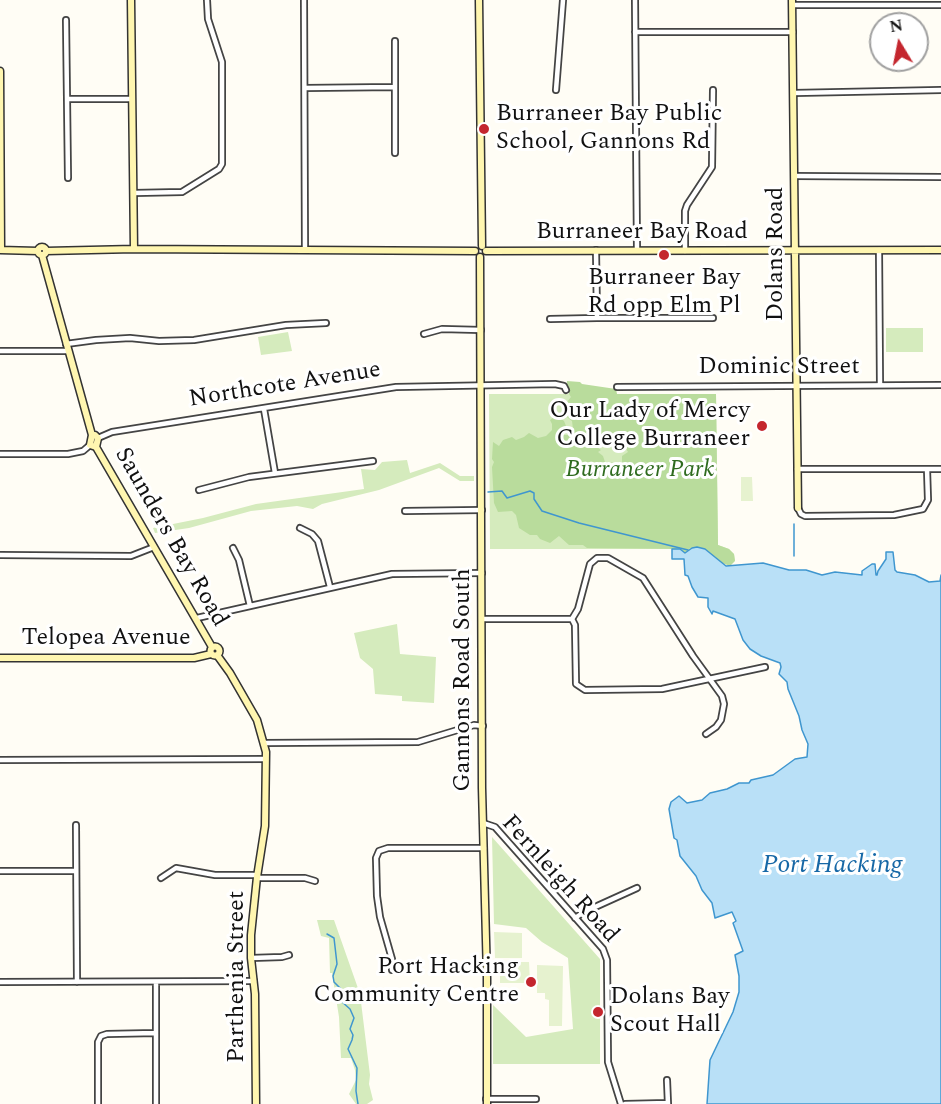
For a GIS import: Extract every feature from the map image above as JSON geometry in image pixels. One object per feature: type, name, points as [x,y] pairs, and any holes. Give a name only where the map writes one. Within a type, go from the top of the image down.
[{"type":"street","points":[[131,0],[134,249]]},
{"type":"street","points":[[134,193],[182,192],[219,169],[222,164],[222,62],[208,20],[207,0]]},
{"type":"street","points":[[304,0],[305,250]]},
{"type":"street","points":[[475,251],[480,257],[484,256],[479,0]]},
{"type":"street","points":[[556,90],[563,0]]},
{"type":"street","points":[[635,0],[637,250]]},
{"type":"street","points":[[793,2],[941,5]]},
{"type":"street","name":"Dolans Road","points":[[793,2],[798,508]]},
{"type":"street","points":[[66,20],[68,178]]},
{"type":"street","points":[[634,32],[793,32]]},
{"type":"street","points":[[395,41],[395,153]]},
{"type":"street","points":[[0,71],[1,250],[42,252],[134,249],[475,251]]},
{"type":"street","points":[[305,88],[395,87]]},
{"type":"street","points":[[686,250],[685,211],[712,167],[713,90]]},
{"type":"street","points":[[794,93],[941,90]]},
{"type":"street","points":[[66,99],[132,99]]},
{"type":"street","points":[[795,176],[941,177]]},
{"type":"street","points":[[475,251],[478,246],[484,248]]},
{"type":"street","name":"Burraneer Bay Road","points":[[484,248],[941,250]]},
{"type":"street","points":[[597,250],[597,318]]},
{"type":"street","points":[[879,250],[880,385]]},
{"type":"street","name":"Saunders Bay Road","points":[[42,252],[66,348],[95,436]]},
{"type":"street","name":"Gannons Road South","points":[[480,257],[487,1102]]},
{"type":"street","points":[[550,319],[712,318]]},
{"type":"street","points":[[0,351],[66,348],[96,340],[130,338],[159,341],[194,340],[286,325],[326,323]]},
{"type":"street","points":[[424,334],[446,329],[481,330]]},
{"type":"street","points":[[481,385],[555,384],[565,386]]},
{"type":"street","name":"Northcote Avenue","points":[[95,436],[396,387],[481,385]]},
{"type":"street","name":"Dominic Street","points":[[617,387],[941,385]]},
{"type":"street","points":[[264,408],[274,473]]},
{"type":"street","points":[[0,454],[74,454],[93,446],[95,436]]},
{"type":"street","name":"Saunders Bay Road","points":[[93,446],[197,618],[213,652],[249,705],[260,727],[264,743]]},
{"type":"street","points":[[199,490],[274,473],[373,461]]},
{"type":"street","points":[[797,469],[941,469]]},
{"type":"street","points":[[798,508],[801,514],[806,516],[894,516],[923,509],[927,500],[927,470]]},
{"type":"street","points":[[405,511],[482,510]]},
{"type":"street","points":[[300,528],[318,540],[330,587]]},
{"type":"street","points":[[0,555],[131,556],[154,547]]},
{"type":"street","points":[[233,548],[239,560],[250,606]]},
{"type":"street","points":[[572,619],[578,609],[590,564],[597,558],[608,558],[645,580],[722,696],[724,712],[716,727],[706,734]]},
{"type":"street","points":[[197,618],[398,573],[482,573]]},
{"type":"street","points":[[482,619],[572,619]]},
{"type":"street","points":[[572,619],[575,625],[576,684],[585,690],[653,690],[765,667]]},
{"type":"street","name":"Telopea Avenue","points":[[0,658],[194,658],[213,652]]},
{"type":"street","points":[[264,743],[418,742],[474,725],[483,726]]},
{"type":"street","name":"Parthenia Street","points":[[256,1104],[254,981],[251,958],[252,918],[265,826],[266,759],[264,743]]},
{"type":"street","points":[[0,760],[266,759]]},
{"type":"street","name":"Fernleigh Road","points":[[483,823],[495,827],[594,939],[606,956],[608,1062],[623,1104]]},
{"type":"street","points":[[76,825],[77,982]]},
{"type":"street","points":[[392,970],[392,958],[380,917],[377,896],[376,858],[380,851],[388,848],[484,848]]},
{"type":"street","points":[[161,878],[176,868],[215,875],[255,875],[257,877],[305,878],[315,881]]},
{"type":"street","points":[[0,871],[76,871]]},
{"type":"street","points":[[575,918],[637,888]]},
{"type":"street","points":[[251,958],[289,955]]},
{"type":"street","points":[[0,982],[254,981]]},
{"type":"street","points":[[156,982],[156,1104]]},
{"type":"street","points":[[98,1104],[98,1042],[101,1036],[156,1033]]},
{"type":"street","points":[[623,1104],[668,1104],[668,1080]]},
{"type":"street","points":[[487,1102],[536,1099]]},
{"type":"green space","points":[[886,328],[923,328],[923,352],[886,352]]},
{"type":"green space","points":[[288,332],[292,351],[261,355],[258,337]]},
{"type":"green space","name":"Burraneer Park","points":[[567,381],[616,389],[617,394],[716,394],[718,545],[729,549],[734,554],[735,561],[730,566],[719,562],[705,549],[697,547],[690,548],[685,553],[680,549],[587,548],[583,545],[569,545],[559,536],[550,543],[519,528],[516,515],[512,511],[498,512],[494,503],[493,442],[499,446],[503,440],[512,437],[516,440],[529,433],[538,438],[546,436],[552,430],[550,420],[556,415],[564,421],[566,426],[562,430],[562,435],[570,435],[573,429],[572,421],[564,415],[562,408],[571,397],[567,391]],"holes":[[[599,439],[625,447],[628,452],[622,456],[622,463],[605,462],[603,456],[598,452],[601,450],[594,445],[594,441]]]},
{"type":"green space","name":"Burraneer Park","points":[[489,394],[716,394],[718,545],[729,549],[734,554],[735,561],[719,562],[680,549],[490,549]]},
{"type":"green space","points":[[407,460],[410,473],[440,463],[460,476],[474,476],[474,481],[460,481],[439,468],[379,490],[322,504],[313,509],[297,506],[251,511],[189,528],[155,533],[153,528],[256,504],[364,489],[361,469],[375,470],[382,462]]},
{"type":"green space","points":[[741,477],[752,477],[753,501],[741,501]]},
{"type":"green space","points":[[397,624],[400,654],[436,657],[434,703],[402,701],[402,696],[375,694],[373,669],[360,658],[354,633]]},
{"type":"green space","points":[[492,837],[600,959],[600,1064],[493,1064],[493,1005],[526,1037],[573,1029],[568,958],[542,942],[526,928],[494,924]]},
{"type":"green space","points":[[317,920],[334,920],[360,994],[370,1075],[369,1084],[373,1100],[367,1104],[356,1104],[349,1094],[356,1080],[355,1070],[351,1058],[341,1058],[339,1017],[332,973],[330,973],[329,938],[321,936]]},
{"type":"green space","points":[[494,932],[522,933],[522,958],[495,958]]},
{"type":"green space","points":[[500,962],[529,962],[530,983],[500,983]]},
{"type":"green space","points":[[537,965],[563,966],[562,1026],[549,1026],[549,1000],[545,999],[545,993],[537,993]]},
{"type":"water","name":"Port Hacking","points":[[697,547],[705,549],[726,566],[763,563],[822,575],[835,572],[862,575],[862,571],[875,564],[877,575],[886,559],[886,552],[893,552],[897,572],[915,575],[929,582],[940,581],[941,575],[941,1104],[707,1104],[710,1060],[733,1012],[739,992],[735,955],[743,951],[733,923],[736,921],[732,912],[715,918],[712,903],[702,890],[696,876],[680,856],[669,809],[671,802],[679,796],[687,803],[702,800],[710,793],[773,775],[795,759],[807,757],[808,744],[787,682],[779,674],[780,663],[750,649],[743,640],[735,619],[713,611],[712,614],[708,607],[708,598],[698,597],[688,576],[685,575],[684,559],[672,559],[672,549],[680,549],[685,553]]},
{"type":"waterway","points":[[488,492],[502,491],[507,498],[530,491],[534,493],[534,499],[542,511],[579,523],[688,550]]},
{"type":"waterway","points":[[794,524],[794,556]]},
{"type":"waterway","points":[[327,934],[334,938],[337,964],[333,976],[334,982],[343,991],[341,1001],[350,1009],[354,1018],[350,1029],[353,1035],[348,1049],[357,1068],[358,1104]]},
{"type":"place","name":"Burraneer Bay Public School, Gannons Rd","points":[[484,129]]},
{"type":"place","name":"Burraneer Bay Rd opp Elm Pl","points":[[664,255]]},
{"type":"place","name":"Our Lady of Mercy College Burraneer","points":[[762,426]]},
{"type":"place","name":"Port Hacking Community Centre","points":[[531,982]]},
{"type":"place","name":"Dolans Bay Scout Hall","points":[[598,1012]]}]
